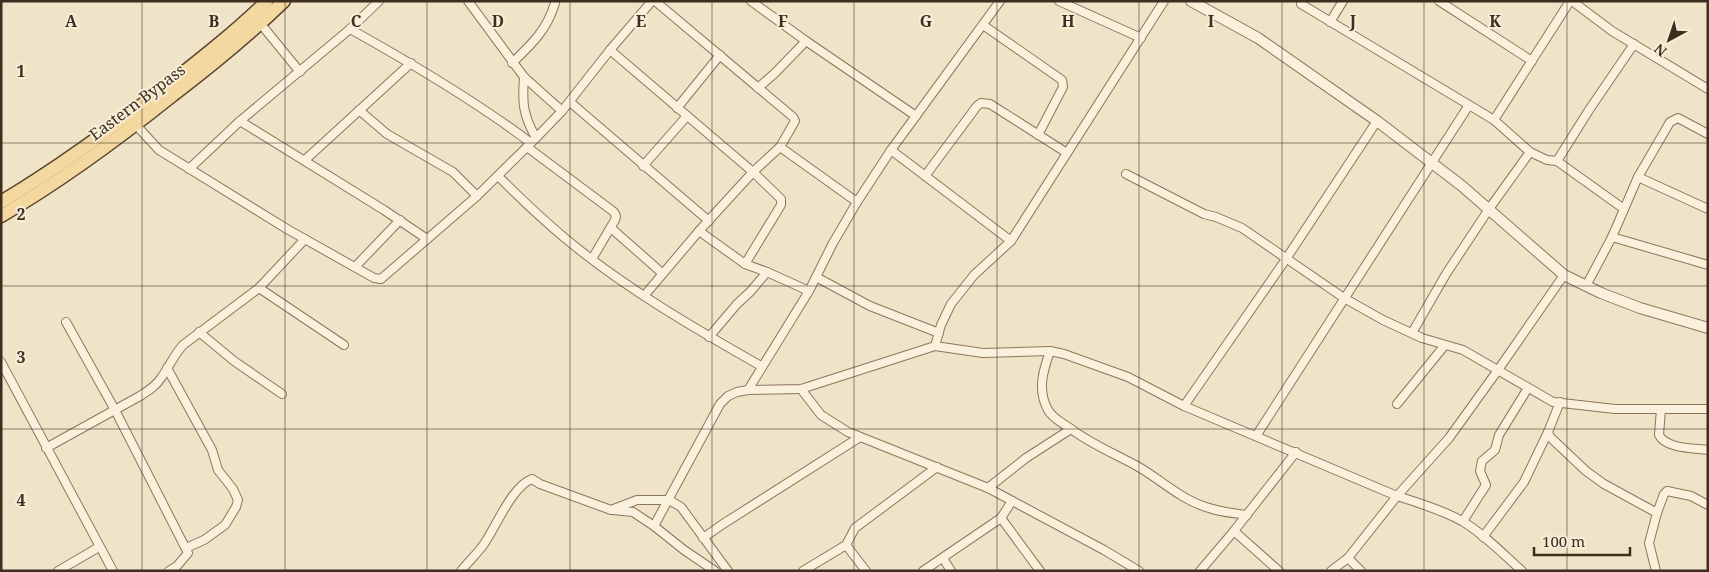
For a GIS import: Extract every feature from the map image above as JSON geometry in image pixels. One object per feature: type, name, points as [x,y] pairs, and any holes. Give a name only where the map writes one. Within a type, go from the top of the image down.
[{"type":"main road","name":"Eastern Bypass","points":[[1,202],[82,149],[139,107],[191,67],[266,1]]},
{"type":"main road","name":"Eastern Bypass","points":[[1,216],[29,200],[136,125],[198,76],[284,1]]},
{"type":"street","points":[[189,168],[240,121],[350,29],[379,1]]},
{"type":"street","points":[[468,1],[512,63],[524,77],[562,111]]},
{"type":"street","points":[[136,125],[159,150],[305,239],[374,278],[381,278],[477,196],[531,143],[570,102],[610,50],[654,1],[795,118],[795,121],[780,147],[753,172],[708,220],[644,296]]},
{"type":"street","points":[[751,1],[916,116]]},
{"type":"street","points":[[748,390],[761,366],[809,291],[857,202],[891,150],[1000,1]]},
{"type":"street","points":[[1059,1],[1141,38]]},
{"type":"street","points":[[935,346],[951,304],[974,275],[1011,241],[1164,1]]},
{"type":"street","points":[[1191,1],[1258,38],[1377,121],[1432,162],[1564,275],[1640,308],[1708,328]]},
{"type":"street","points":[[1330,22],[1343,1]]},
{"type":"street","points":[[1439,1],[1532,60]]},
{"type":"street","points":[[1494,120],[1571,1],[1612,31],[1708,89]]},
{"type":"street","points":[[512,63],[539,37],[550,18],[556,2]]},
{"type":"street","points":[[1301,4],[1494,120],[1530,152],[1547,160],[1558,161],[1624,209]]},
{"type":"street","points":[[260,23],[300,72]]},
{"type":"street","points":[[983,25],[1062,80],[1063,87],[1038,135]]},
{"type":"street","points":[[350,29],[411,62],[501,121],[531,143],[614,212],[616,216],[611,228],[592,259]]},
{"type":"street","points":[[758,88],[775,74],[806,41]]},
{"type":"street","points":[[1558,161],[1589,110],[1634,44]]},
{"type":"street","points":[[610,50],[779,196],[782,202],[745,264]]},
{"type":"street","points":[[677,108],[720,55]]},
{"type":"street","points":[[305,160],[411,62]]},
{"type":"street","points":[[524,77],[522,100],[531,143]]},
{"type":"street","points":[[570,102],[708,220]]},
{"type":"street","points":[[925,176],[981,103],[990,104],[1067,153]]},
{"type":"street","points":[[1256,436],[1469,105]]},
{"type":"street","points":[[359,110],[387,134],[453,172],[477,196]]},
{"type":"street","points":[[643,166],[687,116]]},
{"type":"street","points":[[1586,286],[1612,237],[1638,177],[1665,128],[1674,119],[1678,118],[1708,134]]},
{"type":"street","points":[[240,121],[305,160],[427,239]]},
{"type":"street","points":[[1184,406],[1286,259],[1377,121]]},
{"type":"street","points":[[780,147],[857,202]]},
{"type":"street","points":[[891,150],[1011,241]]},
{"type":"street","points":[[1412,333],[1446,274],[1530,152]]},
{"type":"street","points":[[1126,174],[1204,214],[1242,228],[1344,298],[1383,320],[1412,333],[1463,350],[1554,402],[1615,409],[1708,409]]},
{"type":"street","points":[[498,176],[565,238],[592,259],[644,296],[709,337],[761,366]]},
{"type":"street","points":[[1638,177],[1708,210]]},
{"type":"street","points":[[355,267],[400,220]]},
{"type":"street","points":[[611,228],[662,273]]},
{"type":"street","points":[[698,231],[745,264],[809,291]]},
{"type":"street","points":[[1612,237],[1708,265]]},
{"type":"street","points":[[46,448],[152,388],[161,379],[183,344],[259,288],[305,239]]},
{"type":"street","points":[[709,337],[767,272]]},
{"type":"street","points":[[1332,571],[1348,558],[1397,496],[1449,438],[1564,275]]},
{"type":"street","points":[[816,277],[881,310],[939,333]]},
{"type":"street","points":[[259,288],[344,345]]},
{"type":"street","points":[[66,322],[115,410],[186,548],[188,553],[177,566],[169,571]]},
{"type":"street","points":[[199,332],[234,361],[282,394]]},
{"type":"street","points":[[1397,404],[1445,344]]},
{"type":"street","points":[[654,526],[720,404],[728,396],[737,392],[801,389],[935,346],[983,353],[1050,351],[1064,354],[1128,377],[1184,406],[1397,496],[1431,507],[1462,522],[1484,537],[1522,571]]},
{"type":"street","points":[[1050,351],[1041,382],[1041,390],[1049,413],[1088,441],[1138,467],[1194,502],[1206,508],[1247,515]]},
{"type":"street","points":[[1,362],[113,571]]},
{"type":"street","points":[[167,368],[212,450],[218,470],[233,489],[238,500],[225,525],[204,540],[186,548]]},
{"type":"street","points":[[1462,522],[1486,485],[1480,471],[1482,462],[1495,450],[1499,435],[1528,388]]},
{"type":"street","points":[[801,389],[813,406],[828,420],[860,437],[988,488],[1138,570]]},
{"type":"street","points":[[1484,537],[1524,482],[1560,402]]},
{"type":"street","points":[[1661,409],[1659,435],[1663,441],[1708,450]]},
{"type":"street","points":[[988,488],[1026,458],[1071,429]]},
{"type":"street","points":[[1548,432],[1550,437],[1586,471],[1604,484],[1657,513]]},
{"type":"street","points":[[703,538],[860,437]]},
{"type":"street","points":[[1200,571],[1296,452]]},
{"type":"street","points":[[803,571],[846,545],[855,528],[937,467]]},
{"type":"street","points":[[461,571],[484,545],[515,494],[525,482],[532,479],[540,484],[611,510],[634,512],[684,550],[716,571]]},
{"type":"street","points":[[1656,571],[1649,543],[1664,494],[1667,491],[1690,496],[1708,505]]},
{"type":"street","points":[[611,510],[637,500],[669,500],[681,507],[728,571]]},
{"type":"street","points":[[923,571],[1001,518],[1012,501]]},
{"type":"street","points":[[1001,518],[1040,571]]},
{"type":"street","points":[[1234,531],[1279,571]]},
{"type":"street","points":[[846,545],[866,571]]},
{"type":"street","points":[[58,571],[99,547]]},
{"type":"street","points":[[943,558],[951,571]]},
{"type":"street","points":[[1348,558],[1361,571]]}]
